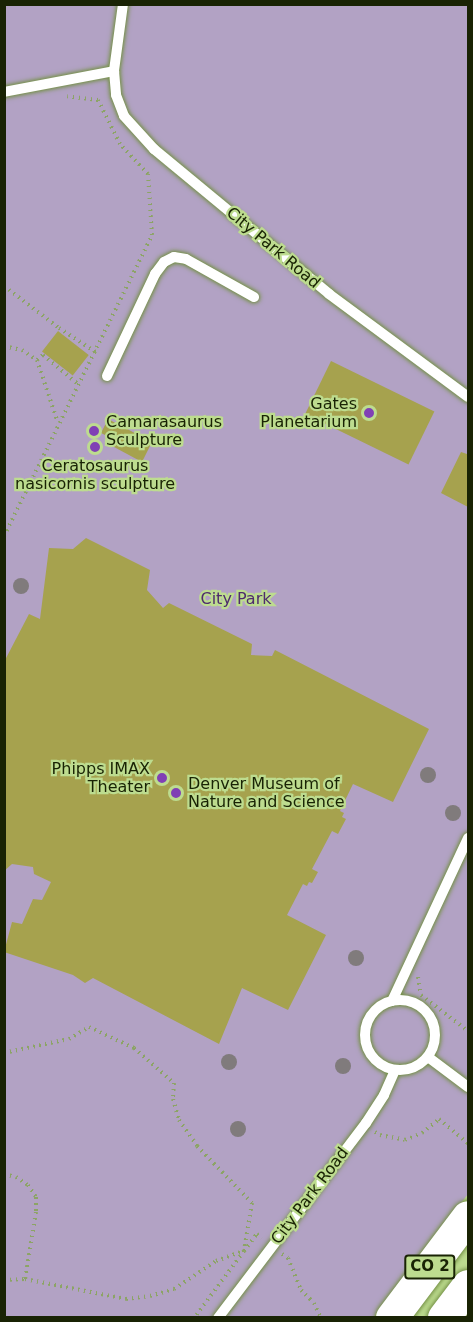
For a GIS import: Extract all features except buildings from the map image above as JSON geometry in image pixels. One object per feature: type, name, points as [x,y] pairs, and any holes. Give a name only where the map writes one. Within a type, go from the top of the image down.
[{"type":"main road","name":"CO 2","points":[[392,1317],[468,1217]]},
{"type":"main road","name":"CO 2","points":[[444,1317],[468,1286]]},
{"type":"lane","name":"City Park Road","points":[[123,4],[114,71],[116,95],[124,116],[154,149],[328,294],[468,397]]},
{"type":"lane","points":[[4,92],[114,71]]},
{"type":"lane","points":[[107,376],[155,274],[164,262],[174,257],[186,259],[254,297]]},
{"type":"lane","points":[[392,1001],[404,971],[468,838]]},
{"type":"lane","points":[[404,1000],[416,1004],[433,1022],[435,1034],[433,1047],[428,1057],[418,1066],[407,1070],[394,1070],[375,1061],[368,1051],[364,1038],[365,1027],[372,1014],[381,1006],[392,1001],[404,1000]]},
{"type":"lane","points":[[428,1057],[468,1087]]},
{"type":"lane","name":"City Park Road","points":[[218,1317],[366,1123],[384,1095],[394,1070]]},
{"type":"path","points":[[4,536],[153,235],[148,174],[120,144],[98,100],[59,97]]},
{"type":"path","points":[[4,286],[59,328],[97,352]]},
{"type":"path","points":[[4,346],[22,350],[36,360],[58,424]]},
{"type":"path","points":[[36,360],[44,355],[79,385]]},
{"type":"path","points":[[404,971],[420,978],[421,995],[468,1031]]},
{"type":"path","points":[[4,1053],[69,1039],[89,1027],[134,1048],[174,1083],[173,1099],[179,1120],[197,1146],[252,1203],[244,1251]]},
{"type":"path","points":[[366,1123],[380,1136],[405,1140],[422,1132],[439,1119],[468,1143]]},
{"type":"path","points":[[4,1174],[16,1177],[28,1185],[36,1197],[36,1212],[25,1279]]},
{"type":"path","points":[[194,1317],[257,1234],[288,1258],[301,1290],[314,1303],[321,1317]]},
{"type":"path","points":[[4,1280],[25,1279],[126,1299],[174,1289],[216,1261],[244,1251]]},
{"type":"green space","name":"City Park","points":[[5,5],[468,5],[468,1194],[374,1317],[5,1318]]},
{"type":"place","name":"Gates Planetarium","points":[[369,413]]},
{"type":"place","name":"Camarasaurus Sculpture","points":[[94,431]]},
{"type":"place","name":"Ceratosaurus nasicornis sculpture","points":[[95,447]]},
{"type":"place","name":"Phipps IMAX Theater","points":[[162,778]]},
{"type":"place","name":"Denver Museum of Nature and Science","points":[[176,793]]}]
